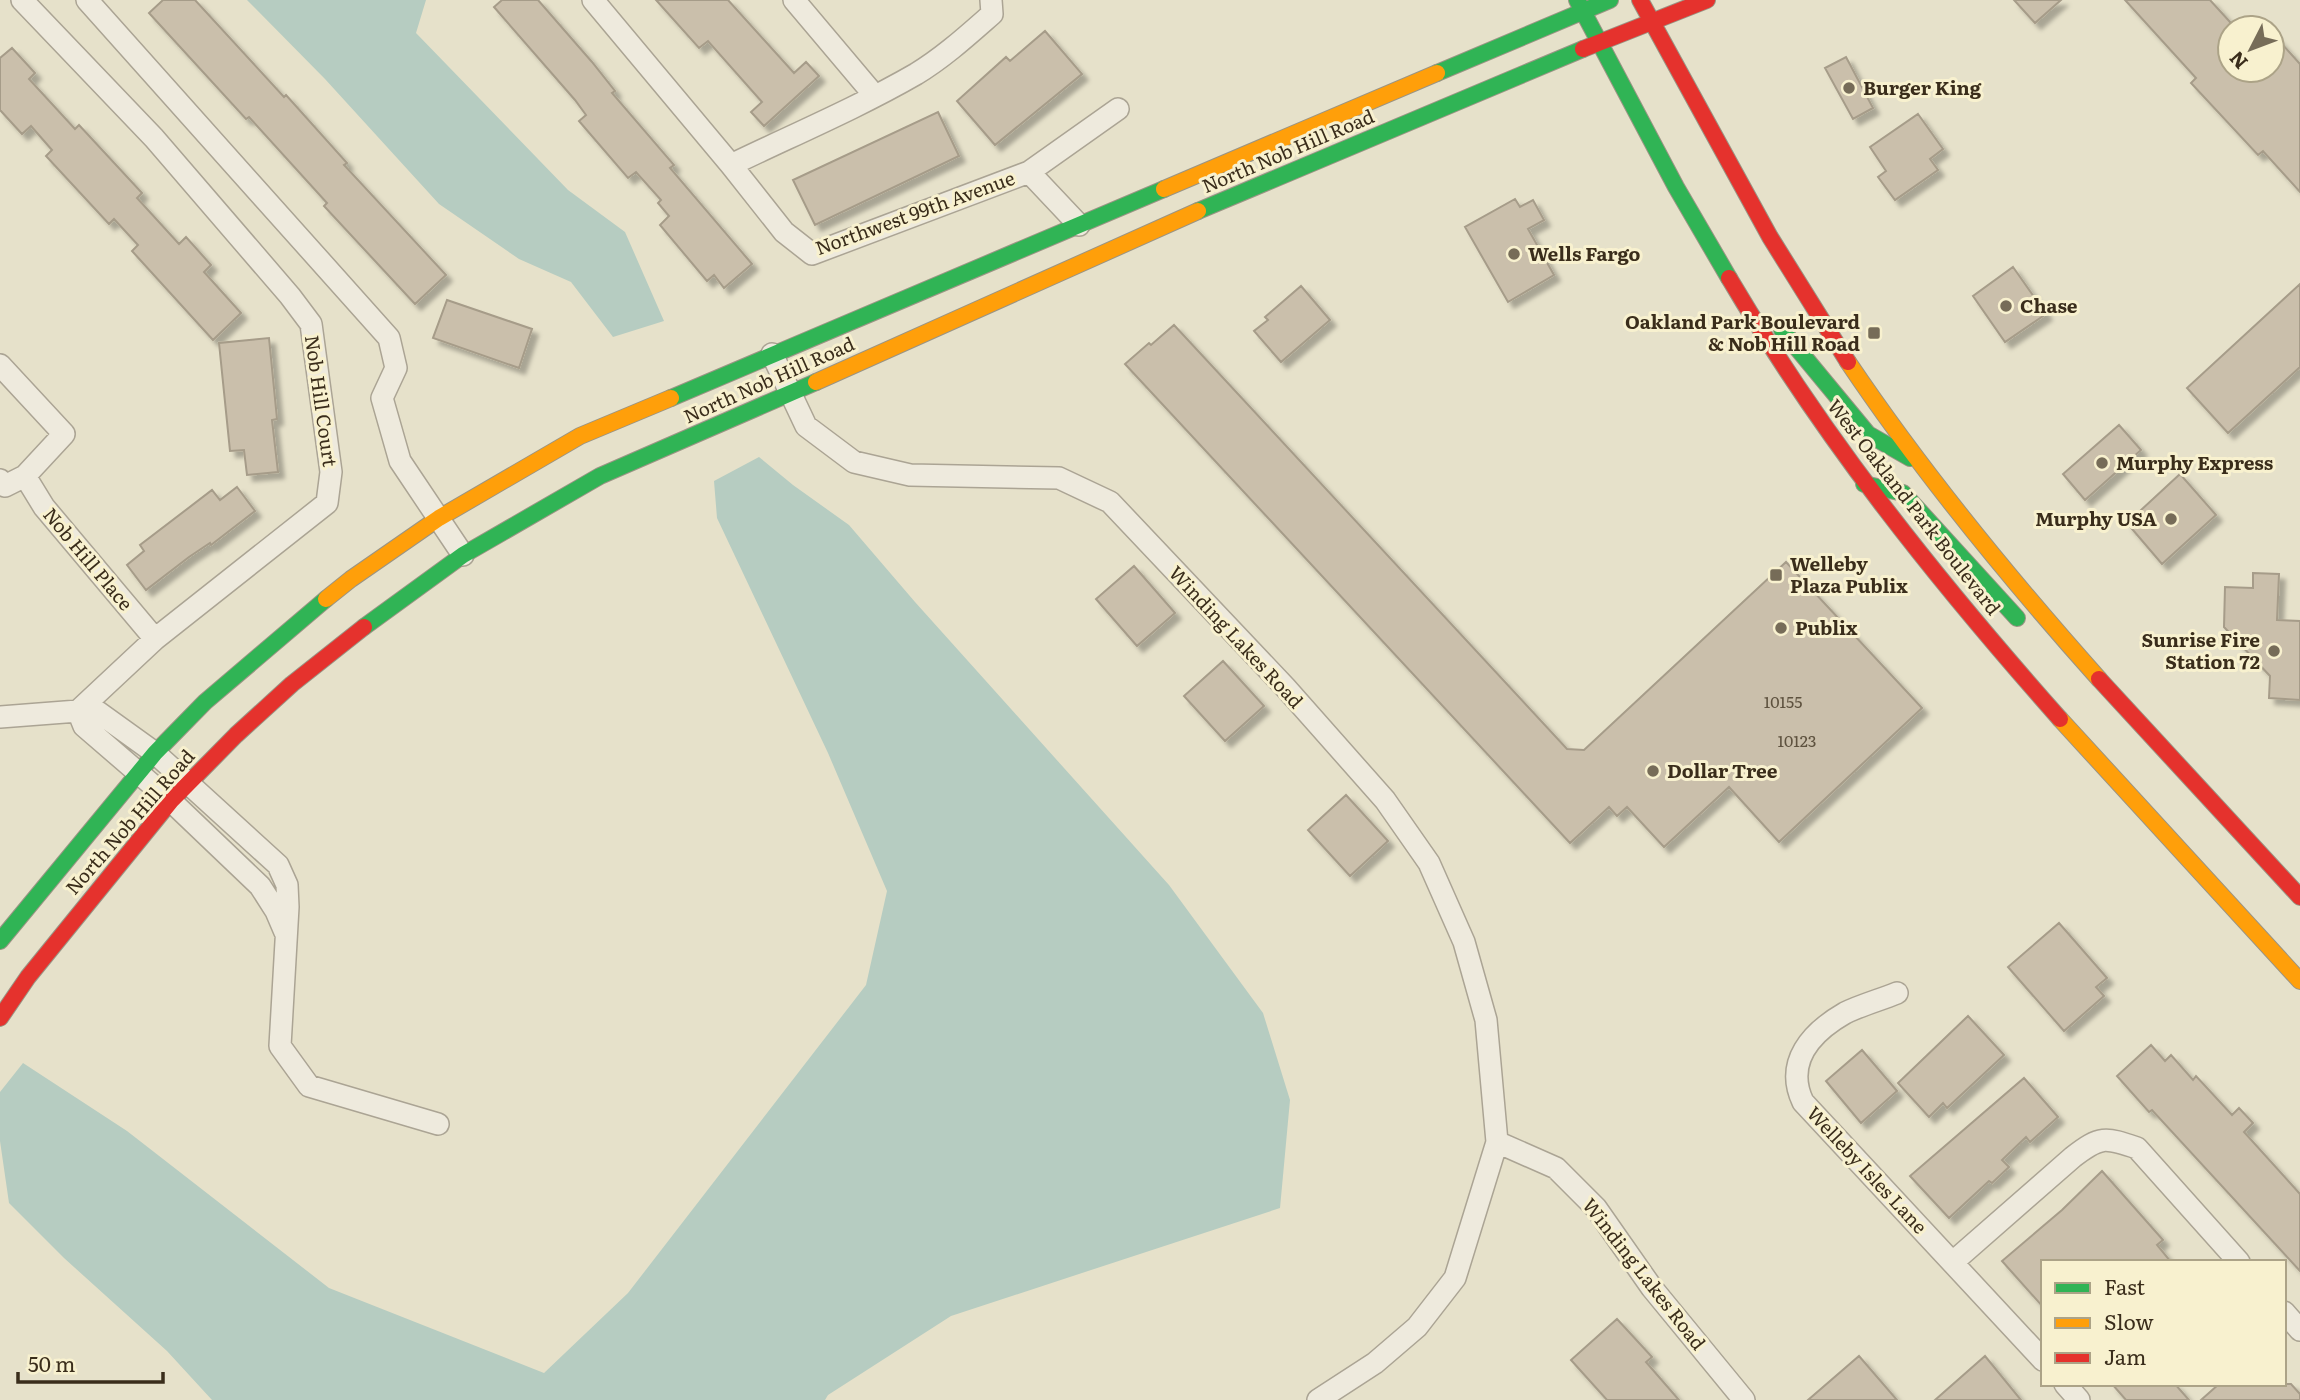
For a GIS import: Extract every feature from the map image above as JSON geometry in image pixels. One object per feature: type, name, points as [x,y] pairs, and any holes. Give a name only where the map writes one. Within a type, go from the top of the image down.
[{"type":"main road","name":"North Nob Hill Road","points":[[0,941],[138,772],[205,702],[351,579],[439,518],[580,436],[1079,226],[1580,6],[1610,0]]},
{"type":"main road","name":"West Oakland Park Boulevard","points":[[1640,0],[1783,260],[1876,403],[1919,463],[2075,652],[2300,897]]},
{"type":"main road","name":"North Nob Hill Road","points":[[0,1018],[28,977],[171,801],[236,734],[292,684],[364,627],[463,555],[600,476],[789,395],[1094,256],[1600,42],[1707,0]]},
{"type":"main road","name":"West Oakland Park Boulevard","points":[[1580,6],[1679,192],[1745,306],[1809,406],[1864,484],[1961,606],[2015,668],[2300,981]]},
{"type":"main road","points":[[1745,306],[1770,316],[1868,434],[1919,463]]},
{"type":"main road","points":[[1864,484],[1903,493],[2037,636],[2075,652]]},
{"type":"street","name":"Nob Hill Court","points":[[22,0],[154,138],[311,324],[331,472],[327,503],[155,639],[78,711]]},
{"type":"street","points":[[87,0],[389,338],[396,368],[382,398],[400,461],[463,555]]},
{"type":"street","points":[[593,0],[732,164],[918,72],[958,44],[992,7]]},
{"type":"street","points":[[793,0],[874,96]]},
{"type":"street","name":"Northwest 99th Avenue","points":[[732,164],[784,232],[812,254],[1029,172],[1118,109]]},
{"type":"street","points":[[1029,172],[1079,226]]},
{"type":"street","name":"Winding Lakes Road","points":[[772,354],[789,395],[806,426],[854,462],[910,475],[1059,478],[1110,502],[1285,687],[1385,800],[1429,863],[1464,942],[1486,1020],[1497,1142],[1455,1278],[1417,1327],[1375,1363],[1318,1400]]},
{"type":"street","points":[[0,365],[64,434],[25,477],[5,486],[0,480]]},
{"type":"street","name":"Nob Hill Place","points":[[25,477],[44,507],[155,639]]},
{"type":"street","points":[[78,711],[84,726],[171,801],[260,886],[276,911],[287,937]]},
{"type":"street","points":[[0,717],[98,712],[155,753],[278,865],[287,885],[287,937],[280,1045],[309,1086],[438,1124]]},
{"type":"street","points":[[248,875],[266,854]]},
{"type":"street","name":"Welleby Isles Lane","points":[[1897,993],[1845,1013],[1802,1051],[1796,1066],[1797,1088],[1802,1101],[2041,1358]]},
{"type":"street","points":[[1953,1262],[2093,1141],[2114,1140],[2137,1148],[2237,1260]]},
{"type":"street","name":"Winding Lakes Road","points":[[1497,1142],[1556,1168],[1596,1208],[1651,1288],[1744,1400]]},
{"type":"street","points":[[2286,1314],[2300,1330]]},
{"type":"street","points":[[2067,1386],[2079,1400]]},
{"type":"shaded area","points":[[247,0],[426,0],[416,33],[568,190],[625,232],[664,321],[613,337],[571,282],[519,259],[439,204],[325,79]]},
{"type":"shaded area","points":[[759,457],[849,525],[1169,885],[1263,1013],[1290,1100],[1280,1208],[951,1316],[828,1395],[825,1400],[212,1400],[167,1351],[64,1258],[9,1203],[0,1141],[0,1092],[23,1063],[127,1131],[329,1288],[544,1373],[628,1293],[866,985],[887,891],[828,753],[717,518],[714,481]]},
{"type":"building","points":[[163,0],[195,0],[284,97],[286,95],[347,163],[344,165],[446,275],[415,304],[324,206],[327,203],[249,117],[246,119],[149,13]]},
{"type":"building","points":[[502,0],[538,0],[592,62],[615,91],[612,93],[674,165],[670,168],[752,264],[724,288],[714,275],[707,281],[660,225],[669,216],[658,203],[661,200],[636,172],[628,178],[579,121],[586,115],[575,100],[494,7]]},
{"type":"building","points":[[656,0],[728,0],[794,73],[806,62],[819,76],[764,126],[751,112],[762,102],[708,41],[699,48]]},
{"type":"building","points":[[2014,0],[2061,0],[2035,23]]},
{"type":"building","points":[[2125,0],[2210,0],[2223,14],[2216,14],[2216,84],[2286,84],[2286,48],[2300,64],[2300,192],[2263,151],[2258,155],[2191,83],[2196,78]]},
{"type":"building","points":[[1045,31],[1082,74],[995,145],[957,101],[1006,57],[1010,61]]},
{"type":"building","points":[[12,48],[35,73],[29,79],[75,129],[79,125],[142,193],[137,198],[179,244],[186,237],[211,265],[204,272],[241,313],[213,340],[132,251],[138,245],[114,219],[109,224],[46,156],[52,150],[31,126],[22,134],[0,110],[0,58]]},
{"type":"building","name":"Burger King","points":[[1846,57],[1873,108],[1853,119],[1825,68]]},
{"type":"building","points":[[938,112],[959,156],[815,225],[793,180]]},
{"type":"building","points":[[1918,114],[1943,149],[1930,159],[1938,170],[1895,200],[1878,177],[1886,171],[1870,147]]},
{"type":"building","points":[[1515,199],[1520,207],[1533,200],[1544,220],[1528,229],[1554,275],[1508,302],[1465,227]]},
{"type":"building","points":[[2013,267],[2046,314],[2005,342],[1973,296]]},
{"type":"building","points":[[2300,284],[2300,367],[2228,433],[2187,388]]},
{"type":"building","points":[[1301,286],[1330,320],[1281,362],[1254,331],[1268,320],[1265,317]]},
{"type":"building","points":[[447,300],[532,329],[519,368],[433,338]]},
{"type":"building","name":"Publix","points":[[1174,325],[1567,749],[1584,750],[1786,562],[1922,708],[1779,842],[1729,787],[1664,847],[1627,807],[1617,816],[1609,807],[1570,843],[1125,364]]},
{"type":"building","points":[[269,338],[277,419],[272,420],[278,472],[247,475],[244,450],[230,451],[219,343]]},
{"type":"building","name":"Murphy Express","points":[[2119,425],[2141,450],[2085,500],[2063,474]]},
{"type":"building","name":"Murphy USA","points":[[2180,474],[2216,515],[2162,564],[2127,523]]},
{"type":"building","points":[[237,487],[255,511],[146,590],[127,565],[144,551],[140,545],[212,490],[220,500]]},
{"type":"building","points":[[1134,566],[1175,613],[1137,646],[1096,599]]},
{"type":"building","name":"Sunrise Fire Station 72","points":[[2253,573],[2279,574],[2277,620],[2300,621],[2300,700],[2269,698],[2270,676],[2224,627],[2225,587],[2253,588]]},
{"type":"building","points":[[1223,661],[1264,706],[1225,741],[1184,696]]},
{"type":"building","points":[[1346,795],[1388,841],[1350,876],[1308,830]]},
{"type":"building","points":[[2059,923],[2107,978],[2096,987],[2104,996],[2064,1031],[2008,967]]},
{"type":"building","points":[[1968,1016],[2004,1055],[1947,1108],[1943,1103],[1929,1117],[1898,1083]]},
{"type":"building","points":[[2151,1045],[2165,1061],[2171,1055],[2193,1080],[2196,1076],[2232,1115],[2239,1108],[2253,1123],[2244,1132],[2300,1194],[2300,1271],[2152,1110],[2149,1112],[2117,1076]]},
{"type":"building","points":[[1862,1050],[1897,1091],[1861,1123],[1826,1081]]},
{"type":"building","points":[[2024,1078],[2058,1117],[2030,1142],[2026,1137],[2002,1160],[2009,1167],[1992,1183],[1989,1181],[1949,1218],[1910,1176]]},
{"type":"building","points":[[2102,1171],[2163,1240],[2157,1245],[2169,1260],[2041,1260],[2041,1305],[2002,1261],[2062,1210]]},
{"type":"building","points":[[1617,1319],[1652,1357],[1646,1362],[1679,1400],[1607,1400],[1571,1360]]},
{"type":"building","points":[[1859,1356],[1897,1400],[1808,1400]]},
{"type":"building","points":[[1985,1356],[2021,1400],[1935,1400]]},
{"type":"building","points":[[2291,1384],[2300,1394],[2300,1400],[2201,1400],[2217,1386]]},
{"type":"building","points":[[2114,1386],[2177,1386],[2189,1400],[2126,1400]]},
{"type":"traffic: fast","points":[[1577,0],[1676,187],[1729,278]]},
{"type":"traffic: fast","points":[[1437,73],[1610,0]]},
{"type":"traffic: fast","points":[[1198,211],[1583,49]]},
{"type":"traffic: fast","points":[[671,398],[1164,189]]},
{"type":"traffic: fast","points":[[1782,330],[1868,434],[1910,458]]},
{"type":"traffic: fast","points":[[364,627],[463,555],[600,476],[816,382]]},
{"type":"traffic: fast","points":[[1864,484],[1903,493],[2017,618]]},
{"type":"traffic: fast","points":[[0,941],[155,753],[205,702],[326,599]]},
{"type":"traffic: slow","points":[[1164,189],[1437,73]]},
{"type":"traffic: slow","points":[[816,382],[1198,211]]},
{"type":"traffic: slow","points":[[1848,362],[1968,525],[2099,679]]},
{"type":"traffic: slow","points":[[326,599],[439,518],[580,436],[671,398]]},
{"type":"traffic: slow","points":[[2060,719],[2300,981]]},
{"type":"traffic: jam","points":[[1640,0],[1770,237],[1848,362]]},
{"type":"traffic: jam","points":[[1583,49],[1707,0]]},
{"type":"traffic: jam","points":[[1729,278],[1803,395],[1884,506],[1969,614],[2060,719]]},
{"type":"traffic: jam","points":[[0,1018],[28,977],[171,801],[236,735],[292,684],[364,627]]},
{"type":"traffic: jam","points":[[2099,679],[2300,897]]},
{"type":"place","name":"Burger King","points":[[1849,88]]},
{"type":"place","name":"Wells Fargo","points":[[1514,254]]},
{"type":"place","name":"Chase","points":[[2006,306]]},
{"type":"place","name":"Oakland Park Boulevard & Nob Hill Road","points":[[1874,333]]},
{"type":"place","name":"Murphy Express","points":[[2102,463]]},
{"type":"place","name":"Murphy USA","points":[[2171,519]]},
{"type":"place","name":"Welleby Plaza Publix","points":[[1776,575]]},
{"type":"place","name":"Publix","points":[[1781,628]]},
{"type":"place","name":"Sunrise Fire Station 72","points":[[2274,651]]},
{"type":"place","name":"Dollar Tree","points":[[1653,771]]}]
